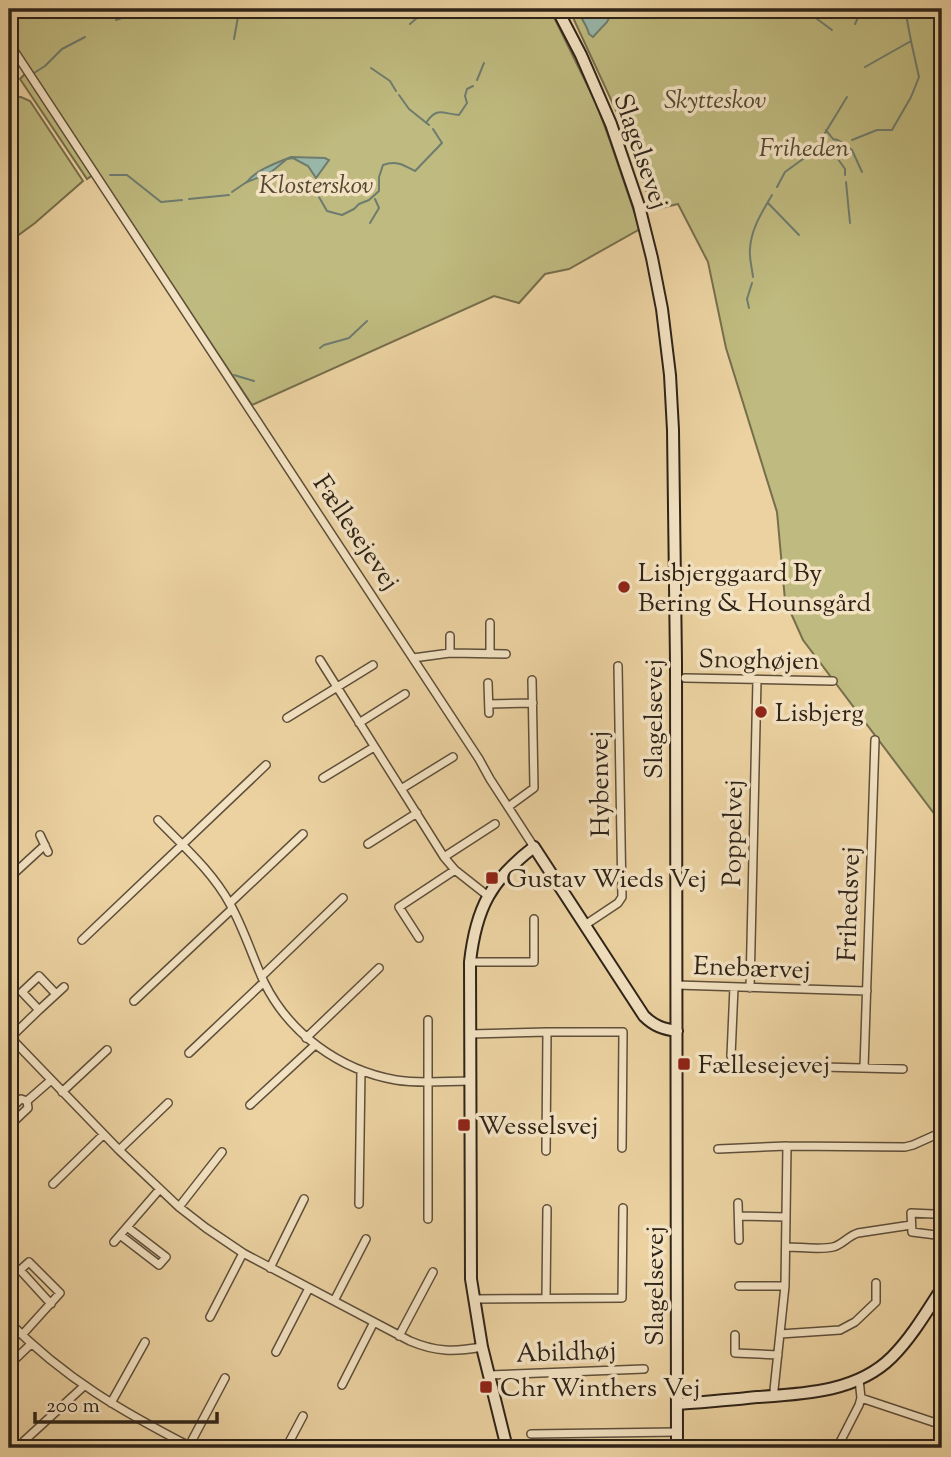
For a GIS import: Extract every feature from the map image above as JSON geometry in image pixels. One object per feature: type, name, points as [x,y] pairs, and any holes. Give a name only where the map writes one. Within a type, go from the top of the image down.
[{"type":"street","name":"Slagelsevej","points":[[557,9],[581,55],[611,124],[639,206],[662,309],[670,375],[674,481],[677,1448]]},
{"type":"street","name":"Fællesejevej","points":[[9,43],[480,759],[489,779],[644,1016],[664,1030],[677,1031]]},
{"type":"street","points":[[490,623],[490,654]]},
{"type":"street","points":[[450,636],[450,653]]},
{"type":"street","points":[[413,658],[450,653],[506,654]]},
{"type":"street","points":[[320,660],[444,857],[455,870],[488,896]]},
{"type":"street","points":[[287,718],[373,665]]},
{"type":"street","name":"Hybenvej","points":[[585,925],[618,903],[622,897],[618,666]]},
{"type":"street","name":"Snoghøjen","points":[[685,678],[833,681]]},
{"type":"street","points":[[508,807],[534,788],[532,680]]},
{"type":"street","name":"Poppelvej","points":[[750,988],[757,680]]},
{"type":"street","points":[[488,683],[489,713]]},
{"type":"street","points":[[359,723],[405,694]]},
{"type":"street","points":[[489,704],[533,703]]},
{"type":"street","name":"Frihedsvej","points":[[864,1068],[874,740]]},
{"type":"street","points":[[323,778],[374,747]]},
{"type":"street","points":[[401,789],[453,757]]},
{"type":"street","points":[[82,940],[266,765]]},
{"type":"street","points":[[368,844],[417,813]]},
{"type":"street","points":[[158,820],[212,876],[231,906],[263,979],[282,1010],[306,1038],[342,1062],[396,1080],[470,1081]]},
{"type":"street","points":[[444,857],[495,824]]},
{"type":"street","points":[[134,1001],[303,834]]},
{"type":"street","points":[[9,878],[46,848],[40,835]]},
{"type":"street","points":[[506,1448],[482,1347],[471,1259],[470,962],[473,937],[488,896],[511,865],[534,847]]},
{"type":"street","points":[[419,938],[399,907],[455,870]]},
{"type":"street","points":[[189,1053],[343,898]]},
{"type":"street","points":[[470,962],[534,962],[534,919]]},
{"type":"street","points":[[306,1038],[379,968]]},
{"type":"street","points":[[39,1010],[22,992],[39,976],[56,994]]},
{"type":"street","name":"Enebærvej","points":[[677,985],[867,991]]},
{"type":"street","points":[[64,987],[9,1037],[103,1135],[179,1207],[243,1253],[422,1347],[457,1351],[482,1347]]},
{"type":"street","points":[[734,987],[731,1056],[739,1065],[903,1069]]},
{"type":"street","points":[[428,1020],[428,1219]]},
{"type":"street","points":[[546,1151],[547,1032]]},
{"type":"street","points":[[470,1034],[623,1032],[622,1149]]},
{"type":"street","points":[[250,1105],[315,1045]]},
{"type":"street","points":[[62,1092],[107,1050]]},
{"type":"street","points":[[359,1203],[361,1070]]},
{"type":"street","points":[[27,1101],[50,1081]]},
{"type":"street","points":[[9,1110],[20,1099],[27,1101]]},
{"type":"street","points":[[9,1126],[28,1108],[27,1101]]},
{"type":"street","points":[[119,1150],[169,1103]]},
{"type":"street","points":[[718,1149],[787,1146],[905,1147],[942,1132]]},
{"type":"street","points":[[53,1184],[103,1135]]},
{"type":"street","points":[[775,1396],[787,1247],[787,1146]]},
{"type":"street","points":[[179,1207],[222,1152]]},
{"type":"street","points":[[114,1242],[159,1189]]},
{"type":"street","points":[[270,1268],[304,1199]]},
{"type":"street","points":[[738,1203],[739,1240]]},
{"type":"street","points":[[474,1299],[622,1298],[623,1208]]},
{"type":"street","points":[[546,1297],[547,1209]]},
{"type":"street","points":[[933,1214],[911,1213],[911,1225],[912,1232],[936,1235]]},
{"type":"street","points":[[739,1216],[786,1217]]},
{"type":"street","points":[[787,1247],[832,1247],[850,1235],[911,1225]]},
{"type":"street","points":[[120,1235],[159,1265],[166,1257],[127,1227]]},
{"type":"street","points":[[334,1301],[366,1239]]},
{"type":"street","points":[[210,1317],[243,1253]]},
{"type":"street","points":[[22,1335],[51,1304],[60,1293],[29,1262],[20,1270],[51,1304]]},
{"type":"street","points":[[400,1336],[433,1272]]},
{"type":"street","points":[[780,1334],[848,1327],[876,1302],[876,1283]]},
{"type":"street","points":[[739,1286],[785,1286]]},
{"type":"street","points":[[677,1404],[823,1391],[859,1379],[892,1357],[942,1287]]},
{"type":"street","points":[[276,1352],[309,1288]]},
{"type":"street","points":[[9,1322],[31,1344],[83,1386],[191,1447],[225,1378]]},
{"type":"street","points":[[342,1385],[374,1322]]},
{"type":"street","points":[[734,1335],[735,1353],[778,1355]]},
{"type":"street","points":[[111,1403],[145,1342]]},
{"type":"street","points":[[9,1365],[31,1344]]},
{"type":"street","name":"Abildhøj","points":[[489,1375],[644,1369]]},
{"type":"street","points":[[837,1448],[862,1398],[859,1379]]},
{"type":"street","points":[[24,1441],[83,1386]]},
{"type":"street","points":[[862,1398],[942,1425]]},
{"type":"street","points":[[286,1448],[303,1416]]},
{"type":"street","points":[[531,1434],[677,1432]]},
{"type":"street","points":[[173,1448],[177,1440]]},
{"type":"green space","name":"Klosterskov","points":[[9,9],[550,9],[596,103],[640,229],[569,269],[545,274],[519,303],[494,296],[252,405],[97,172],[87,179],[20,79],[30,69],[9,38]]},
{"type":"green space","name":"Friheden","points":[[569,9],[942,9],[942,824],[803,640],[785,600],[777,512],[726,348],[708,262],[678,204],[653,210],[627,134]]},
{"type":"green space","points":[[13,97],[30,101],[83,181],[9,242],[9,101]]},
{"type":"shaded area","points":[[578,9],[618,9],[613,11],[593,37],[589,34]]},
{"type":"shaded area","points":[[291,157],[329,160],[316,178],[308,166],[293,158],[287,159],[270,173],[247,182],[261,170]]},
{"type":"waterway","points":[[116,20],[148,9]]},
{"type":"waterway","points":[[410,24],[425,11],[437,9]]},
{"type":"waterway","points":[[807,9],[832,30]]},
{"type":"waterway","points":[[855,24],[862,9]]},
{"type":"waterway","points":[[865,67],[911,41],[905,9]]},
{"type":"waterway","points":[[234,39],[238,17]]},
{"type":"waterway","points":[[34,73],[62,49],[85,37]]},
{"type":"waterway","points":[[852,140],[877,130],[892,130],[919,77],[911,41]]},
{"type":"waterway","points":[[477,80],[484,63]]},
{"type":"waterway","points":[[371,68],[390,81],[396,91]]},
{"type":"waterway","points":[[426,123],[437,113],[459,115],[467,103],[467,89],[473,86]]},
{"type":"waterway","points":[[399,95],[409,109],[429,125]]},
{"type":"waterway","points":[[777,187],[785,172],[814,151],[847,97]]},
{"type":"waterway","points":[[319,197],[327,211],[342,215],[354,209],[379,191],[379,177],[383,165],[396,163],[415,171],[442,143],[433,129]]},
{"type":"waterway","points":[[826,130],[833,139],[852,150],[862,172]]},
{"type":"waterway","points":[[823,138],[845,169],[845,175]]},
{"type":"waterway","points":[[110,175],[127,175],[161,202],[182,200]]},
{"type":"waterway","points":[[232,192],[248,181]]},
{"type":"waterway","points":[[846,182],[850,223]]},
{"type":"waterway","points":[[189,199],[229,195]]},
{"type":"waterway","points":[[753,277],[750,252],[752,235],[772,195]]},
{"type":"waterway","points":[[370,223],[379,208],[375,199]]},
{"type":"waterway","points":[[768,203],[799,235]]},
{"type":"waterway","points":[[749,308],[747,299],[752,283]]},
{"type":"waterway","points":[[320,348],[349,338],[367,321]]},
{"type":"waterway","points":[[234,375],[254,381]]},
{"type":"waterway","points":[[934,631],[942,623]]},
{"type":"place","name":"Lisbjerggaard By Bering & Hounsgård","points":[[624,587]]},
{"type":"place","name":"Lisbjerg","points":[[761,712]]},
{"type":"place","name":"Gustav Wieds Vej","points":[[492,878]]},
{"type":"place","name":"Fællesejevej","points":[[684,1064]]},
{"type":"place","name":"Wesselsvej","points":[[464,1125]]},
{"type":"place","name":"Chr Winthers Vej","points":[[486,1387]]},
{"type":"park label","name":"Skytteskov","points":[[715,99]]}]
